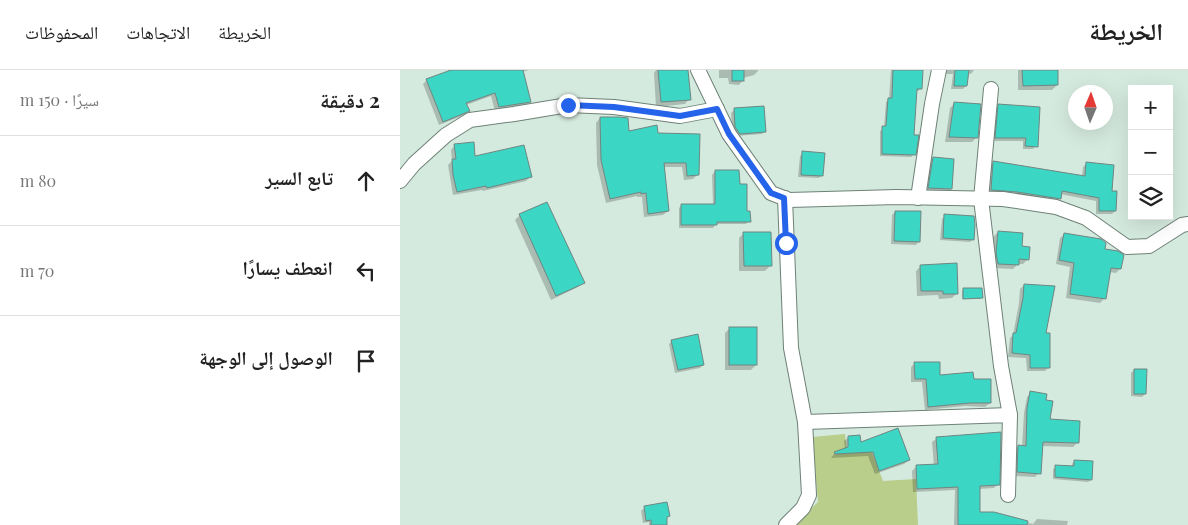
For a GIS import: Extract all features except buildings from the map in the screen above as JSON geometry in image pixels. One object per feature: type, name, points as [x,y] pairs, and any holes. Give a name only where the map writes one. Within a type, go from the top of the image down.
[{"type":"street","points":[[698,70],[729,134],[771,193],[789,200],[1003,199],[1056,207],[1086,218],[1127,247],[1149,246],[1182,225],[1188,224]]},
{"type":"street","points":[[918,198],[939,70]]},
{"type":"street","points":[[991,89],[981,199],[1001,366],[1010,415],[1008,495]]},
{"type":"street","points":[[400,181],[414,164],[446,135],[470,120],[568,105],[614,107],[680,116],[717,109]]},
{"type":"street","points":[[784,198],[791,348],[805,422],[809,495],[803,508],[786,525]]},
{"type":"street","points":[[805,422],[1010,415]]},
{"type":"green space","points":[[845,434],[847,451],[871,450],[883,481],[916,479],[918,525],[794,525],[818,502],[812,437]]},
{"type":"route","points":[[568,105],[614,107],[680,116],[717,109],[729,134],[771,193],[784,198],[786,243]]}]
